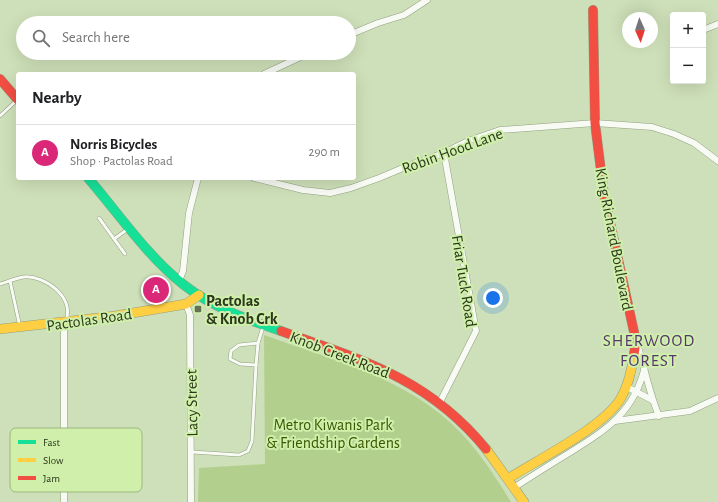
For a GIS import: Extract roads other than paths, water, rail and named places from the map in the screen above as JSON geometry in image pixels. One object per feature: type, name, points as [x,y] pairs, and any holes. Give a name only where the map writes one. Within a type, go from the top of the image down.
[{"type":"street","points":[[356,32],[404,15],[427,0]]},
{"type":"street","name":"King Richard Boulevard","points":[[508,478],[602,420],[621,398],[632,373],[636,341],[604,195],[595,123],[593,10]]},
{"type":"street","points":[[706,29],[718,24]]},
{"type":"street","points":[[268,72],[294,60]]},
{"type":"street","points":[[1,82],[16,98]]},
{"type":"street","name":"Robin Hood Lane","points":[[262,180],[303,190],[330,192],[351,188],[444,153],[468,141],[500,130],[595,123],[652,127],[659,129],[694,143],[718,161]]},
{"type":"street","name":"Friar Tuck Road","points":[[440,402],[476,331],[444,153]]},
{"type":"street","name":"Knob Creek Road","points":[[90,180],[145,246],[179,281],[199,295],[263,325],[382,368],[440,402],[478,437],[515,487],[524,502]]},
{"type":"street","points":[[179,281],[183,271],[189,213],[197,180]]},
{"type":"street","name":"Pactolas Road","points":[[0,329],[64,323],[186,304],[199,295]]},
{"type":"street","name":"Lacy Street","points":[[186,304],[190,315],[192,452],[191,502]]},
{"type":"street","points":[[64,323],[64,428]]},
{"type":"street","points":[[636,341],[645,366],[652,400],[659,416]]},
{"type":"street","points":[[515,487],[609,428],[625,410],[637,391],[645,366]]},
{"type":"street","points":[[627,387],[652,400]]},
{"type":"street","points":[[615,421],[690,411],[718,398]]},
{"type":"street","points":[[602,420],[609,428]]},
{"type":"lane","points":[[0,116],[16,102]]},
{"type":"lane","points":[[99,218],[124,254]]},
{"type":"lane","points":[[114,239],[130,228]]},
{"type":"lane","points":[[0,284],[24,277],[35,278],[60,293],[65,300],[68,314],[64,323]]},
{"type":"lane","points":[[10,281],[21,328]]},
{"type":"lane","points":[[192,452],[239,455],[248,451],[252,441],[258,343],[263,325]]},
{"type":"lane","points":[[256,365],[240,364],[230,359],[231,351],[239,345],[258,343]]},
{"type":"place","name":"Norris Bicycles","points":[[156,290]]},
{"type":"place","name":"Pactolas & Knob Crk","points":[[198,309]]},
{"type":"district","name":"SHERWOOD FOREST","points":[[649,350]]},
{"type":"park label","name":"Metro Kiwanis Park & Friendship Gardens","points":[[333,433]]}]
